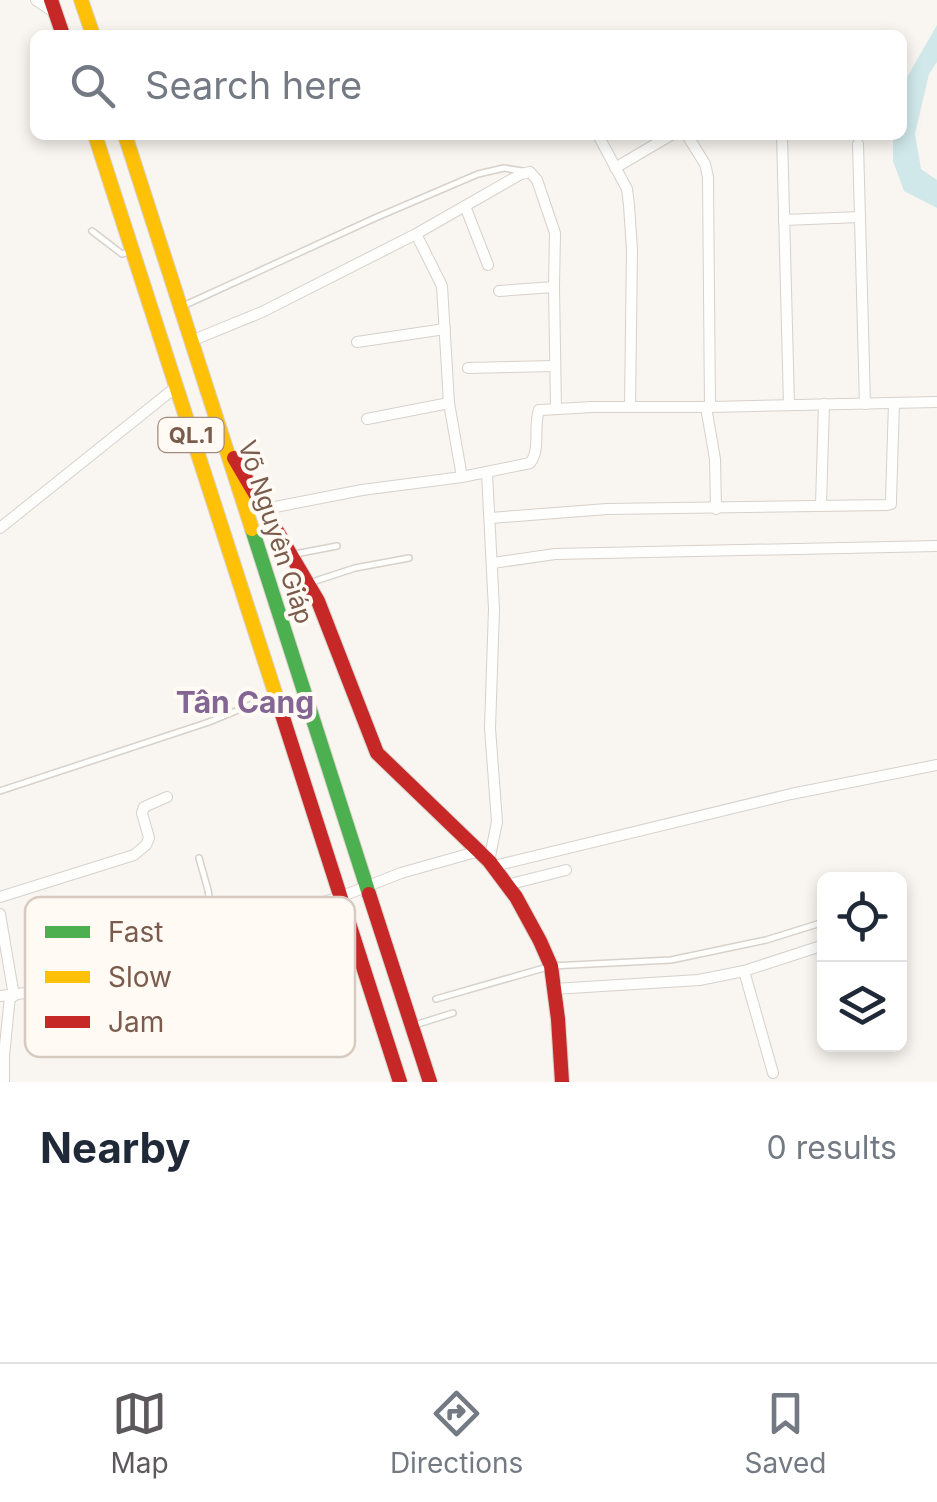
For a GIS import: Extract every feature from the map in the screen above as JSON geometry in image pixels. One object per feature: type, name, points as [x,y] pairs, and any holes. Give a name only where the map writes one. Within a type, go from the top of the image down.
[{"type":"main road","points":[[81,0],[90,30]]},
{"type":"main road","name":"Võ Nguyên Giáp","points":[[97,140],[340,896]]},
{"type":"main road","name":"Võ Nguyên Giáp","points":[[127,140],[366,885]]},
{"type":"main road","points":[[216,418],[230,452],[309,583],[377,753],[488,859],[540,941],[551,966],[562,1082]]},
{"type":"main road","name":"QL.1","points":[[366,885],[430,1082]]},
{"type":"main road","name":"QL.1","points":[[355,942],[400,1082]]},
{"type":"street","points":[[36,0],[53,7]]},
{"type":"street","points":[[601,140],[626,190],[630,218],[630,407]]},
{"type":"street","points":[[615,168],[663,140]]},
{"type":"street","points":[[690,140],[708,177],[708,407],[716,509]]},
{"type":"street","points":[[782,140],[789,406]]},
{"type":"street","points":[[858,144],[865,404]]},
{"type":"street","points":[[191,342],[262,312],[530,172],[537,180],[555,234],[556,409]]},
{"type":"street","points":[[465,206],[488,265]]},
{"type":"street","points":[[784,220],[860,216]]},
{"type":"street","points":[[416,234],[442,286],[450,403],[462,477]]},
{"type":"street","points":[[500,291],[554,287]]},
{"type":"street","points":[[358,342],[445,329]]},
{"type":"street","points":[[468,368],[555,366]]},
{"type":"street","points":[[0,528],[176,387]]},
{"type":"street","points":[[266,509],[532,462],[538,410],[937,402]]},
{"type":"street","points":[[368,418],[450,403]]},
{"type":"street","points":[[490,518],[608,509],[890,504],[894,403]]},
{"type":"street","points":[[821,506],[824,404]]},
{"type":"street","points":[[487,472],[493,564],[490,728],[497,822],[488,859]]},
{"type":"street","points":[[493,564],[555,554],[937,546]]},
{"type":"street","points":[[337,897],[366,885],[937,765]]},
{"type":"street","points":[[0,897],[134,855],[149,838],[142,814],[144,807],[167,797]]},
{"type":"street","points":[[507,884],[566,870]]},
{"type":"street","points":[[0,914],[8,996],[4,1082]]},
{"type":"street","points":[[554,988],[699,980],[744,971],[817,947]]},
{"type":"street","points":[[744,971],[773,1073]]},
{"type":"lane","points":[[180,307],[478,174],[504,168],[530,172]]},
{"type":"lane","points":[[92,231],[122,254],[132,252]]},
{"type":"lane","points":[[292,554],[337,546]]},
{"type":"lane","points":[[309,583],[355,568],[409,558]]},
{"type":"lane","points":[[0,791],[210,722],[275,695]]},
{"type":"lane","points":[[198,858],[209,897]]},
{"type":"lane","points":[[436,999],[551,966],[672,960],[766,940],[817,924]]},
{"type":"lane","points":[[412,1026],[453,1013]]},
{"type":"water","points":[[937,25],[937,62],[929,74],[915,134],[921,169],[937,180],[937,208],[904,191],[893,161],[893,140],[907,140],[907,77]]},
{"type":"traffic: fast","points":[[252,529],[369,894]]},
{"type":"traffic: slow","points":[[81,0],[91,30]]},
{"type":"traffic: slow","points":[[97,140],[278,702]]},
{"type":"traffic: slow","points":[[127,140],[252,529]]},
{"type":"traffic: jam","points":[[51,0],[61,30]]},
{"type":"traffic: jam","points":[[234,458],[318,601],[377,753],[489,861],[516,897],[540,941],[551,966],[562,1082]]},
{"type":"traffic: jam","points":[[278,702],[341,897]]},
{"type":"traffic: jam","points":[[369,894],[430,1082]]},
{"type":"traffic: jam","points":[[355,942],[400,1082]]},
{"type":"district","name":"Tân Cang","points":[[245,702]]}]
